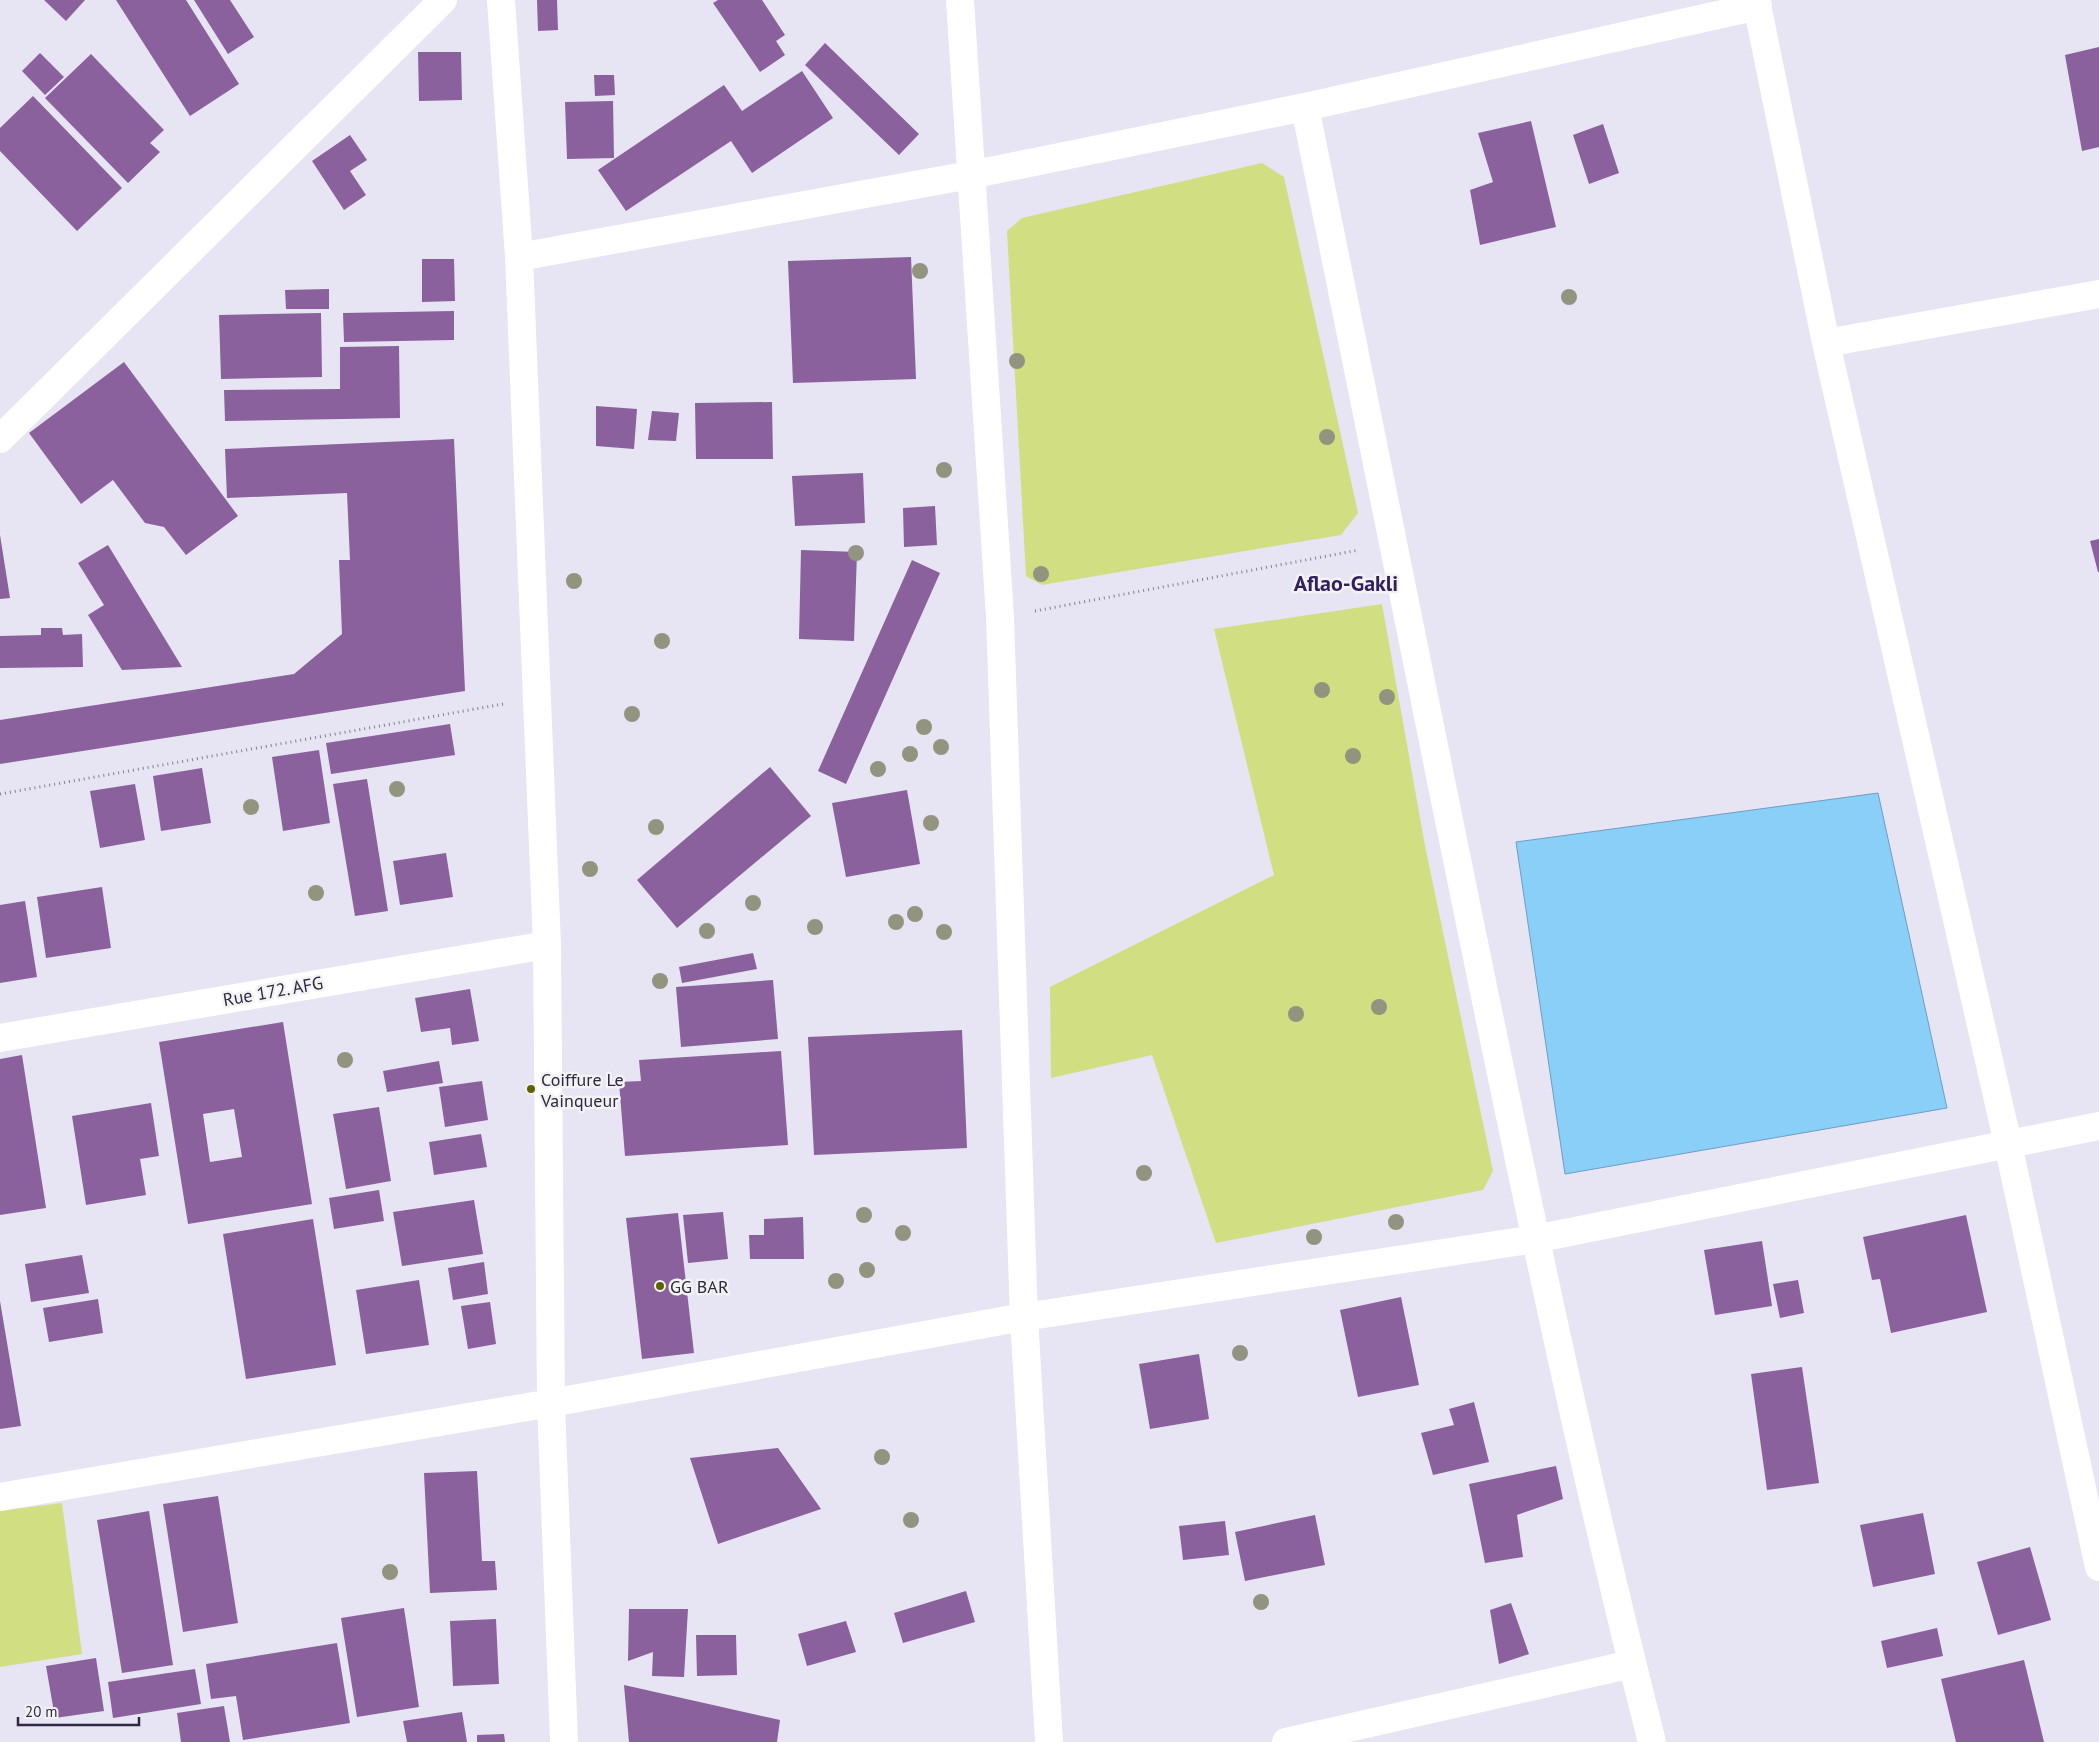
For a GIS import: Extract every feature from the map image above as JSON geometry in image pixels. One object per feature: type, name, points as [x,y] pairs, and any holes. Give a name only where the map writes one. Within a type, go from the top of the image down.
[{"type":"street","points":[[0,439],[443,0]]},
{"type":"street","points":[[501,0],[519,257],[547,945],[551,1404],[564,1742]]},
{"type":"street","points":[[960,0],[1000,617],[1024,1317],[1049,1742]]},
{"type":"street","points":[[519,257],[970,175],[1305,108],[1757,3],[1826,343],[2008,1144],[2099,1567]]},
{"type":"street","points":[[1305,108],[1392,545],[1535,1238],[1632,1664],[1652,1742]]},
{"type":"street","points":[[1826,343],[2099,294]]},
{"type":"street","name":"Rue 172. AFG","points":[[0,1038],[547,945]]},
{"type":"street","points":[[0,1497],[551,1404],[1024,1317],[1535,1238],[2099,1126]]},
{"type":"street","points":[[1286,1742],[1632,1664]]},
{"type":"path","points":[[1000,617],[1392,545]]},
{"type":"path","points":[[0,794],[536,698]]},
{"type":"green space","points":[[1262,163],[1284,177],[1358,513],[1341,535],[1042,585],[1026,576],[1007,231],[1022,218]]},
{"type":"green space","points":[[1382,604],[1425,846],[1493,1171],[1483,1190],[1216,1243],[1152,1055],[1051,1078],[1050,987],[1274,875],[1214,629]]},
{"type":"green space","points":[[62,1503],[82,1654],[0,1667],[0,1511]]},
{"type":"water","points":[[1878,793],[1947,1108],[1565,1174],[1516,842]]},
{"type":"building","points":[[44,0],[85,0],[66,21]]},
{"type":"building","points":[[116,0],[186,0],[239,84],[190,116]]},
{"type":"building","points":[[194,0],[230,0],[254,37],[228,54]]},
{"type":"building","points":[[537,0],[557,0],[558,30],[538,31]]},
{"type":"building","points":[[718,0],[762,0],[785,35],[776,41],[785,55],[760,72],[713,3]]},
{"type":"building","points":[[825,43],[919,134],[899,155],[805,65]]},
{"type":"building","points":[[2099,47],[2099,147],[2082,151],[2065,55]]},
{"type":"building","points":[[418,52],[461,52],[462,100],[419,101]]},
{"type":"building","points":[[40,53],[64,77],[45,95],[22,71]]},
{"type":"building","points":[[91,54],[164,130],[150,143],[160,152],[128,183],[45,98]]},
{"type":"building","points":[[802,71],[833,118],[752,173],[731,141],[626,211],[598,170],[724,85],[742,111]]},
{"type":"building","points":[[594,75],[614,75],[615,95],[595,96]]},
{"type":"building","points":[[33,96],[122,188],[77,231],[0,151],[0,128]]},
{"type":"building","points":[[613,101],[614,158],[567,159],[565,102]]},
{"type":"building","points":[[1531,121],[1556,227],[1480,245],[1470,190],[1493,182],[1478,133]]},
{"type":"building","points":[[1603,124],[1619,173],[1589,184],[1573,135]]},
{"type":"building","points":[[350,135],[367,160],[350,171],[366,195],[344,210],[312,161]]},
{"type":"building","points":[[911,257],[916,379],[793,383],[788,261]]},
{"type":"building","points":[[422,259],[454,259],[455,301],[422,302]]},
{"type":"building","points":[[329,289],[329,309],[286,309],[285,290]]},
{"type":"building","points":[[454,311],[454,340],[344,342],[343,313]]},
{"type":"building","points":[[321,313],[322,377],[221,379],[219,315]]},
{"type":"building","points":[[399,346],[400,418],[225,421],[224,390],[340,389],[340,347]]},
{"type":"building","points":[[124,362],[238,516],[186,555],[164,527],[145,523],[113,480],[81,504],[29,433]]},
{"type":"building","points":[[772,402],[773,459],[696,459],[695,403]]},
{"type":"building","points":[[596,406],[637,409],[634,449],[596,446]]},
{"type":"building","points":[[652,411],[679,413],[676,441],[648,440]]},
{"type":"building","points":[[454,439],[465,691],[0,764],[0,720],[294,674],[342,634],[339,560],[350,560],[347,493],[227,498],[225,449]]},
{"type":"building","points":[[863,473],[865,523],[795,526],[792,476]]},
{"type":"building","points":[[935,506],[937,545],[904,547],[903,508]]},
{"type":"building","points":[[0,535],[10,598],[0,599]]},
{"type":"building","points":[[2099,539],[2099,572],[2098,572],[2090,541]]},
{"type":"building","points":[[108,545],[182,667],[122,670],[88,615],[104,605],[78,563]]},
{"type":"building","points":[[801,550],[857,552],[854,641],[799,639]]},
{"type":"building","points":[[912,560],[940,573],[846,784],[818,771]]},
{"type":"building","points":[[41,628],[62,628],[63,635],[82,634],[83,667],[0,668],[0,636],[41,635]]},
{"type":"building","points":[[450,724],[455,755],[331,774],[326,743]]},
{"type":"building","points":[[319,750],[330,823],[283,831],[272,757]]},
{"type":"building","points":[[770,767],[811,816],[677,928],[637,880]]},
{"type":"building","points":[[202,768],[211,823],[161,831],[153,776]]},
{"type":"building","points":[[367,779],[388,911],[355,916],[333,784]]},
{"type":"building","points":[[135,784],[145,840],[100,848],[90,791]]},
{"type":"building","points":[[907,790],[920,864],[846,877],[832,803]]},
{"type":"building","points":[[446,853],[453,897],[400,905],[393,861]]},
{"type":"building","points":[[102,887],[111,948],[46,958],[37,897]]},
{"type":"building","points":[[25,901],[37,977],[0,983],[0,905]]},
{"type":"building","points":[[753,953],[757,969],[682,983],[679,967]]},
{"type":"building","points":[[773,980],[778,1039],[681,1047],[676,987]]},
{"type":"building","points":[[470,989],[479,1041],[452,1045],[450,1028],[421,1032],[415,998]]},
{"type":"building","points":[[283,1022],[312,1204],[188,1224],[159,1042]],"holes":[[[234,1109],[242,1157],[210,1162],[203,1114]]]},
{"type":"building","points":[[962,1030],[967,1148],[814,1155],[808,1037]]},
{"type":"building","points":[[781,1051],[788,1145],[625,1156],[619,1082],[641,1081],[639,1060]]},
{"type":"building","points":[[22,1055],[46,1208],[0,1215],[0,1059]]},
{"type":"building","points":[[439,1061],[443,1083],[387,1092],[383,1071]]},
{"type":"building","points":[[482,1081],[488,1120],[445,1127],[439,1087]]},
{"type":"building","points":[[151,1103],[159,1156],[140,1159],[146,1195],[86,1205],[72,1116]]},
{"type":"building","points":[[379,1107],[391,1181],[346,1189],[333,1114]]},
{"type":"building","points":[[481,1134],[487,1167],[434,1175],[429,1142]]},
{"type":"building","points":[[379,1190],[384,1221],[334,1229],[329,1198]]},
{"type":"building","points":[[474,1200],[483,1254],[402,1266],[393,1212]]},
{"type":"building","points":[[723,1212],[728,1259],[688,1263],[683,1215]]},
{"type":"building","name":"GG BAR","points":[[678,1213],[694,1353],[642,1359],[626,1218]]},
{"type":"building","points":[[1966,1215],[1987,1312],[1891,1333],[1880,1279],[1872,1280],[1863,1237]]},
{"type":"building","points":[[803,1217],[804,1259],[750,1259],[749,1235],[764,1235],[764,1219]]},
{"type":"building","points":[[313,1219],[336,1365],[246,1379],[223,1234]]},
{"type":"building","points":[[1762,1241],[1772,1306],[1715,1315],[1704,1250]]},
{"type":"building","points":[[82,1255],[89,1293],[31,1302],[25,1264]]},
{"type":"building","points":[[484,1262],[488,1294],[453,1300],[448,1268]]},
{"type":"building","points":[[419,1280],[429,1345],[366,1354],[356,1290]]},
{"type":"building","points":[[1798,1280],[1804,1313],[1780,1318],[1773,1284]]},
{"type":"building","points":[[1401,1297],[1419,1385],[1358,1397],[1340,1310]]},
{"type":"building","points":[[98,1299],[103,1333],[49,1342],[43,1308]]},
{"type":"building","points":[[0,1301],[21,1426],[0,1429]]},
{"type":"building","points":[[490,1302],[496,1344],[468,1349],[461,1306]]},
{"type":"building","points":[[1199,1354],[1209,1419],[1150,1429],[1139,1364]]},
{"type":"building","points":[[1802,1367],[1819,1483],[1767,1490],[1751,1374]]},
{"type":"building","points":[[1474,1402],[1489,1462],[1433,1475],[1421,1433],[1454,1425],[1449,1409]]},
{"type":"building","points":[[778,1448],[821,1509],[718,1544],[690,1458]]},
{"type":"building","points":[[1556,1466],[1563,1499],[1517,1515],[1523,1557],[1485,1563],[1469,1484]]},
{"type":"building","points":[[477,1471],[482,1561],[495,1561],[497,1590],[430,1593],[424,1473]]},
{"type":"building","points":[[218,1496],[238,1623],[183,1632],[163,1504]]},
{"type":"building","points":[[149,1511],[173,1665],[122,1673],[97,1520]]},
{"type":"building","points":[[1923,1513],[1935,1574],[1873,1587],[1860,1525]]},
{"type":"building","points":[[1315,1515],[1325,1565],[1245,1581],[1235,1532]]},
{"type":"building","points":[[1225,1521],[1229,1555],[1183,1560],[1179,1526]]},
{"type":"building","points":[[2030,1547],[2051,1620],[1998,1635],[1977,1562]]},
{"type":"building","points":[[966,1591],[975,1622],[903,1643],[894,1613]]},
{"type":"building","points":[[1511,1603],[1529,1654],[1499,1664],[1490,1610]]},
{"type":"building","points":[[404,1608],[419,1707],[357,1717],[341,1618]]},
{"type":"building","points":[[629,1609],[688,1609],[684,1677],[652,1676],[653,1652],[628,1661]]},
{"type":"building","points":[[496,1619],[499,1684],[453,1686],[450,1621]]},
{"type":"building","points":[[846,1621],[856,1652],[807,1666],[798,1634]]},
{"type":"building","points":[[1937,1628],[1943,1656],[1887,1668],[1881,1641]]},
{"type":"building","points":[[696,1635],[736,1635],[737,1675],[697,1676]]},
{"type":"building","points":[[337,1643],[350,1723],[243,1740],[236,1696],[211,1699],[206,1664]]},
{"type":"building","points":[[96,1658],[104,1711],[55,1718],[46,1666]]},
{"type":"building","points":[[2024,1660],[2044,1742],[1956,1742],[1941,1679]]},
{"type":"building","points":[[195,1669],[201,1704],[113,1718],[108,1682]]},
{"type":"building","points":[[624,1685],[780,1720],[777,1742],[629,1742]]},
{"type":"building","points":[[224,1706],[230,1742],[181,1742],[177,1713]]},
{"type":"building","points":[[462,1712],[467,1742],[407,1742],[403,1721]]},
{"type":"building","points":[[504,1734],[505,1742],[477,1742],[477,1735]]},
{"type":"place","name":"Coiffure Le Vainqueur","points":[[531,1089]]},
{"type":"place","name":"GG BAR","points":[[660,1286]]},
{"type":"district","name":"Aflao-Gakli","points":[[1346,583]]}]
